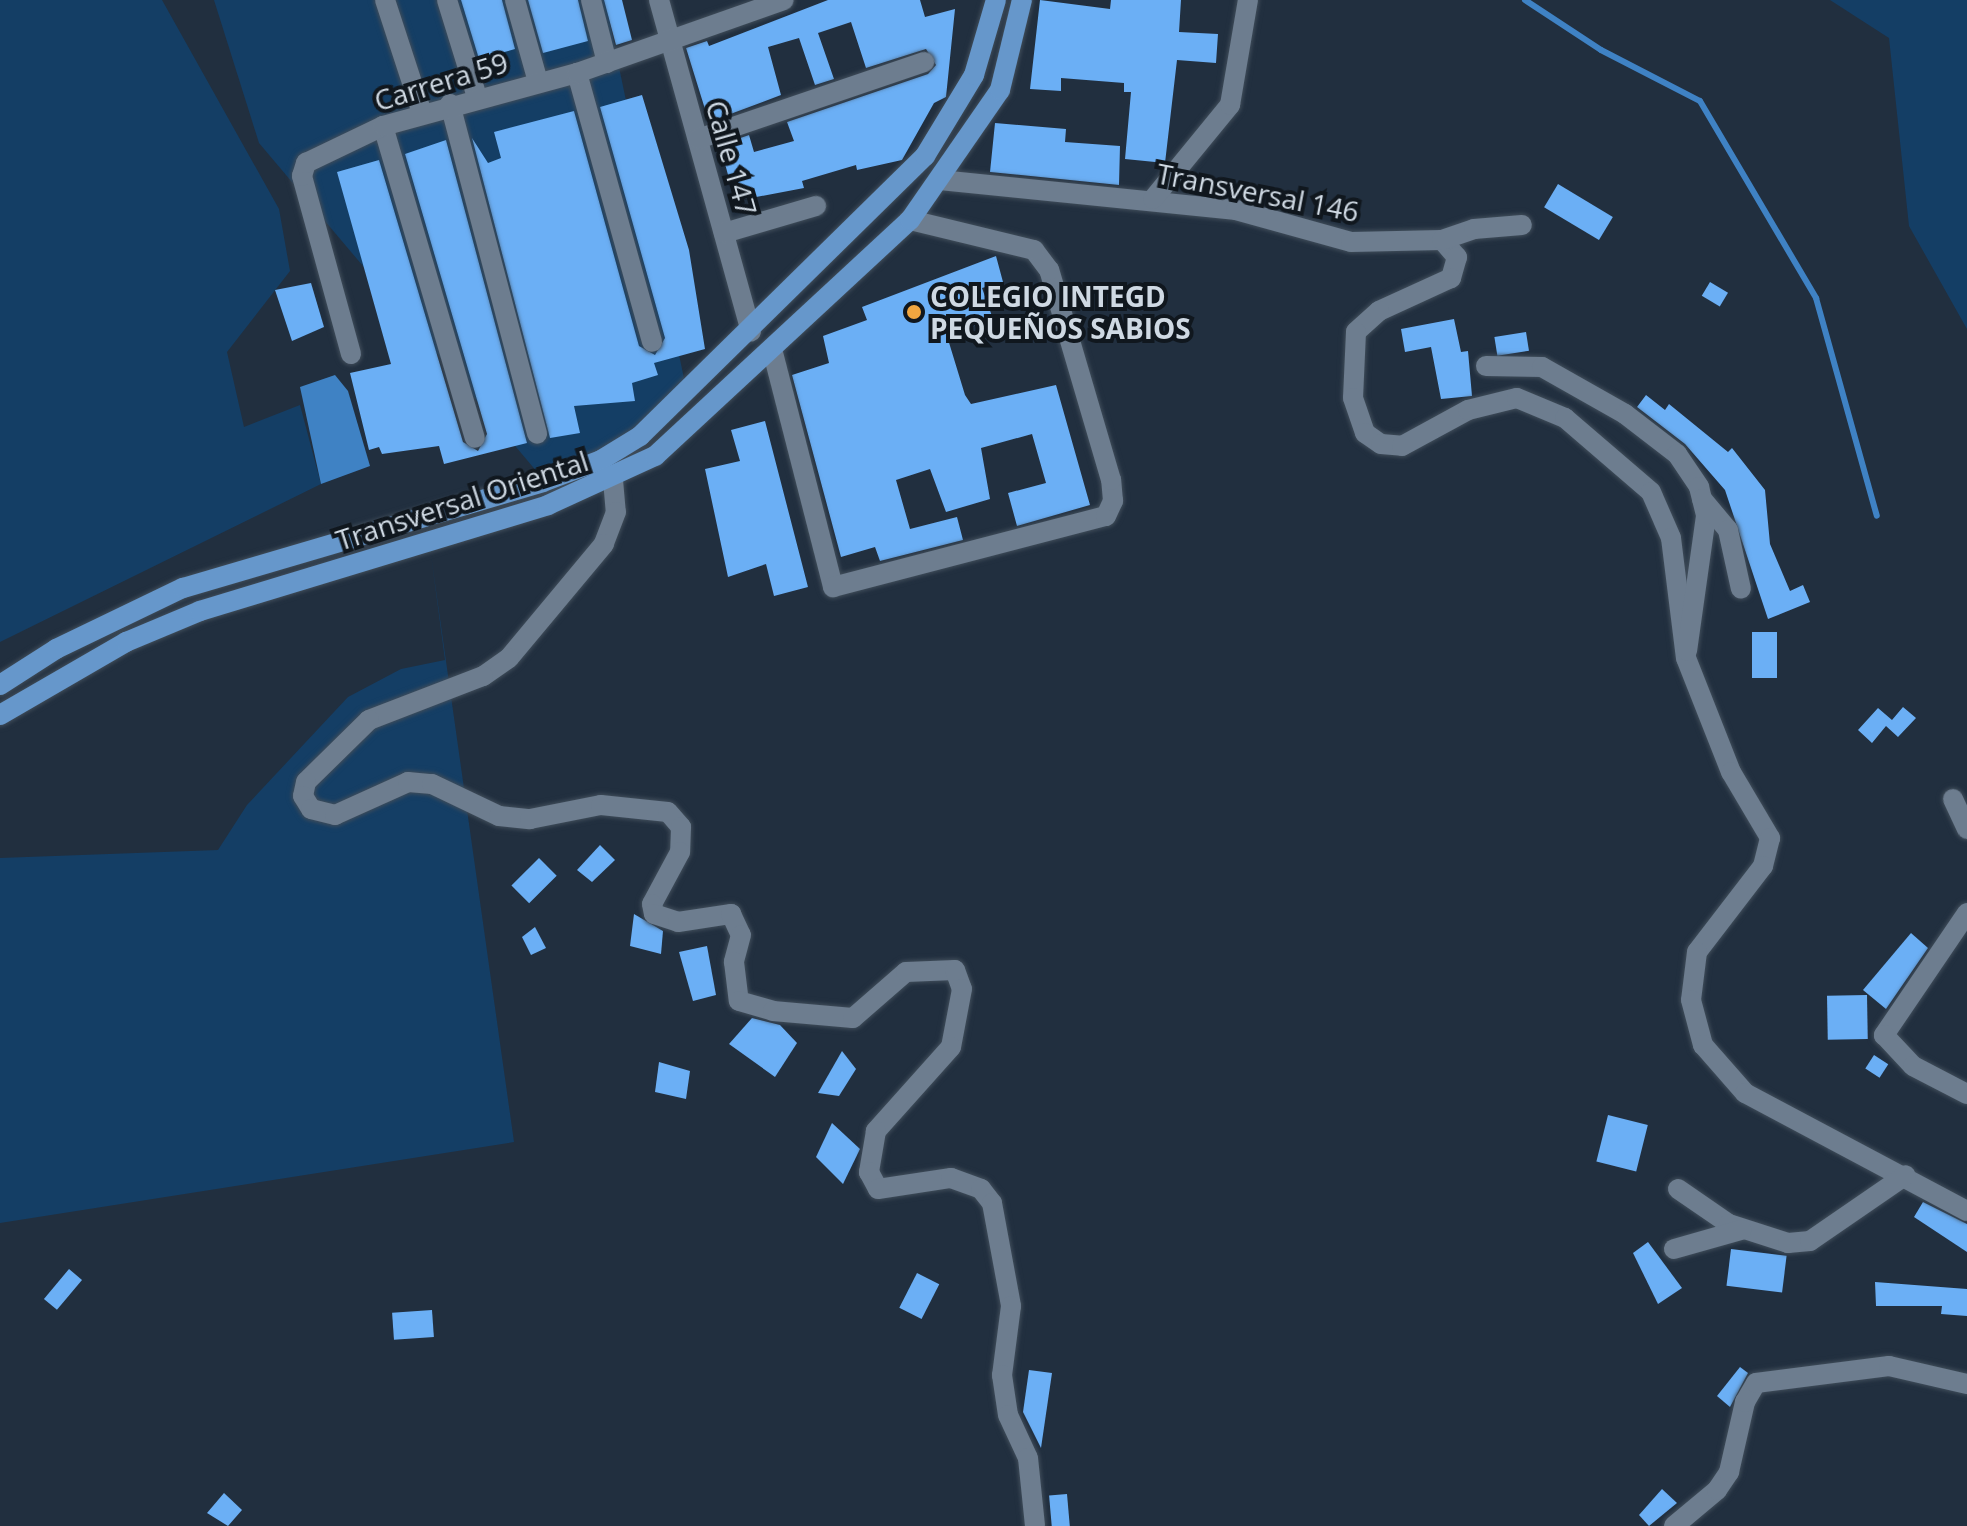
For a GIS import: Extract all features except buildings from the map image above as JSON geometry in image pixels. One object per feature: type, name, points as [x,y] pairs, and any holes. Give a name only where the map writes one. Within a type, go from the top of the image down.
[{"type":"main road","name":"Transversal Oriental","points":[[0,685],[70,642],[183,588],[601,460],[640,436],[751,331],[925,156],[974,75],[996,0]]},
{"type":"main road","name":"Transversal Oriental","points":[[0,715],[126,642],[200,611],[613,480],[684,434],[910,220],[1000,90],[1022,0]]},
{"type":"street","points":[[385,0],[422,113]]},
{"type":"street","points":[[447,0],[477,97]]},
{"type":"street","points":[[515,0],[538,82]]},
{"type":"street","points":[[591,0],[607,63]]},
{"type":"street","name":"Calle 147","points":[[659,0],[751,331]]},
{"type":"street","name":"Carrera 59","points":[[351,354],[302,176],[320,154],[383,126],[422,113],[577,73],[784,0]]},
{"type":"street","points":[[1153,199],[1230,105],[1248,0]]},
{"type":"street","points":[[698,139],[924,62]]},
{"type":"street","points":[[577,73],[652,342]]},
{"type":"street","points":[[450,104],[537,434]]},
{"type":"street","points":[[383,126],[475,438]]},
{"type":"street","name":"Transversal 146","points":[[940,180],[1153,199],[1236,210],[1351,242],[1442,240],[1474,229],[1522,225]]},
{"type":"street","points":[[724,233],[816,206]]},
{"type":"street","points":[[773,353],[833,587],[1106,516],[1113,501],[1111,480],[1049,270],[1034,250],[910,220]]},
{"type":"street","points":[[1442,240],[1457,257],[1451,278],[1379,311],[1356,332],[1353,398],[1365,433],[1381,444],[1402,446],[1498,398],[1549,407],[1632,471],[1665,516],[1686,658],[1731,772],[1770,838],[1763,866],[1697,952],[1691,1000],[1703,1045],[1745,1093],[1906,1175],[1967,1211]]},
{"type":"street","points":[[1486,366],[1542,367],[1625,414],[1677,454],[1702,499],[1728,530],[1741,589]]},
{"type":"street","points":[[613,480],[616,512],[604,544],[509,658],[483,676],[369,720],[306,782],[303,796],[311,809],[335,815],[408,782],[432,784],[499,816],[530,819],[601,805],[668,812],[681,827],[680,852],[652,904],[654,914],[678,922],[731,914],[741,935],[734,962],[739,1001],[773,1011],[853,1018],[906,972],[955,970],[962,989],[951,1047],[876,1131],[869,1172],[878,1189],[951,1178],[981,1189],[992,1203],[1011,1306],[1002,1375],[1008,1415],[1028,1458],[1035,1526]]},
{"type":"street","points":[[1686,658],[1704,556],[1702,499]]},
{"type":"street","points":[[1953,799],[1967,829]]},
{"type":"street","points":[[1967,913],[1884,1035],[1913,1066],[1967,1094]]},
{"type":"street","points":[[1678,1189],[1741,1230],[1788,1243],[1810,1241],[1906,1175]]},
{"type":"street","points":[[1674,1249],[1741,1230]]},
{"type":"street","points":[[1674,1526],[1729,1472],[1745,1402],[1756,1383],[1889,1366],[1967,1384]]},
{"type":"shaded area","points":[[0,0],[162,0],[279,209],[290,271],[227,352],[244,427],[300,405],[321,484],[0,642]]},
{"type":"shaded area","points":[[214,0],[605,0],[686,388],[598,457],[543,479],[259,143]]},
{"type":"shaded area","points":[[1830,0],[1967,0],[1967,329],[1909,226],[1889,38]]},
{"type":"shaded area","points":[[335,375],[348,391],[370,466],[321,484],[300,387]]},
{"type":"shaded area","points":[[431,555],[514,1142],[0,1223],[0,858],[218,850],[247,805],[348,697],[401,669],[445,660]]},
{"type":"waterway","points":[[1525,0],[1601,50],[1700,101],[1816,298],[1877,516]]},
{"type":"place","name":"COLEGIO INTEGD PEQUEÑOS SABIOS","points":[[914,312]]}]
